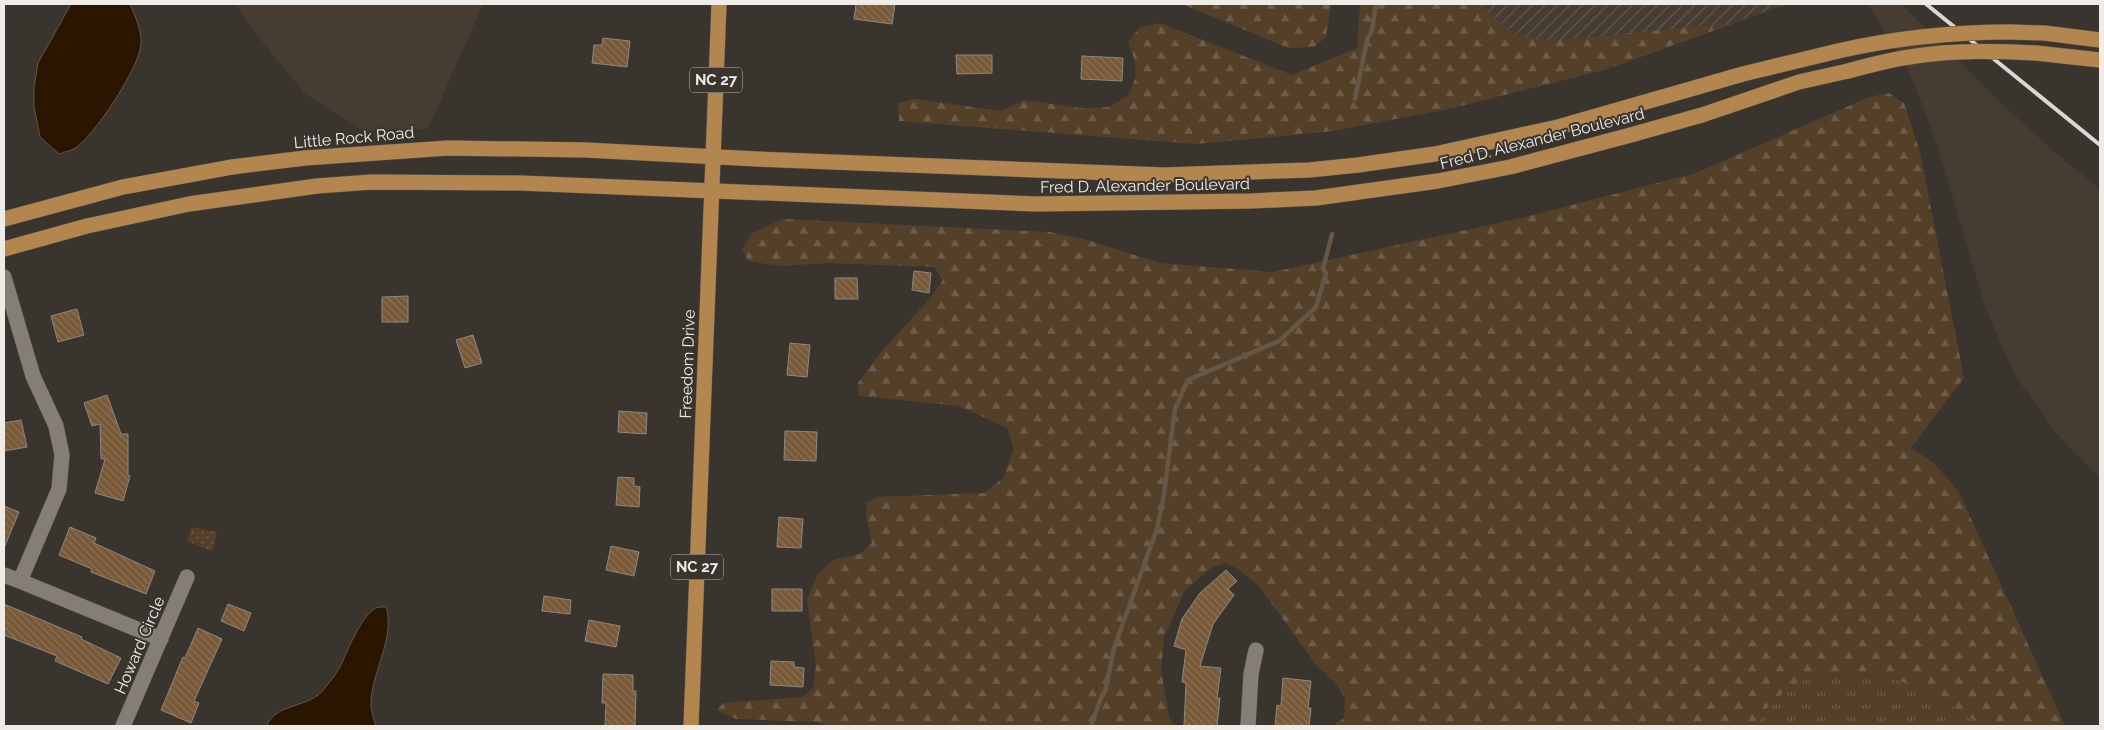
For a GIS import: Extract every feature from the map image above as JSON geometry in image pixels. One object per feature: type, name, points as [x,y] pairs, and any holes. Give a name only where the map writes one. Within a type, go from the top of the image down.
[{"type":"main road","name":"Freedom Drive","points":[[691,726],[719,4]]},
{"type":"main road","name":"Fred D. Alexander Boulevard","points":[[713,156],[1164,175],[1309,170],[1435,154],[1550,129],[1744,74],[1872,43],[1943,34],[2010,32],[2044,33],[2100,40]]},
{"type":"main road","name":"Fred D. Alexander Boulevard","points":[[712,190],[1037,204],[1251,201],[1316,198],[1438,182],[1510,167],[1702,115],[1799,82],[1848,70],[1930,55],[1971,52],[2036,53],[2100,60]]},
{"type":"main road","name":"Little Rock Road","points":[[4,219],[123,187],[232,168],[305,158],[448,148],[586,150],[713,156]]},
{"type":"main road","points":[[4,249],[87,226],[189,204],[317,186],[354,183],[482,182],[712,190]]},
{"type":"street","points":[[4,277],[33,376],[56,426],[62,454],[59,489],[20,582]]},
{"type":"street","points":[[4,575],[161,639]]},
{"type":"street","name":"Howard Circle","points":[[123,726],[187,577]]},
{"type":"street","points":[[1248,726],[1251,674],[1256,650]]},
{"type":"shaded area","points":[[71,4],[130,4],[139,29],[141,44],[133,69],[103,117],[74,149],[59,154],[40,137],[34,107],[34,87],[38,63]]},
{"type":"shaded area","points":[[236,4],[483,4],[428,129],[365,132],[305,94],[249,25]]},
{"type":"shaded area","points":[[1430,4],[1788,4],[1607,69],[1453,108],[1332,131],[1196,144],[1197,114],[1427,20]]},
{"type":"shaded area","points":[[1868,4],[1901,4],[2004,106],[2059,156],[2100,189],[2100,478],[2056,433],[2015,375],[1986,310],[1936,141],[1911,76]]},
{"type":"shaded area","points":[[378,607],[387,609],[387,634],[374,683],[371,707],[376,726],[267,726],[277,713],[311,700],[318,695],[340,667],[354,636],[368,614]]},
{"type":"green space","points":[[1182,4],[1331,4],[1326,37],[1314,47],[1288,48]]},
{"type":"green space","points":[[1360,4],[1477,4],[1519,37],[1560,40],[1735,23],[1607,69],[1453,108],[1332,131],[1196,144],[899,121],[898,103],[915,99],[1002,111],[1024,100],[1080,108],[1110,107],[1128,95],[1136,77],[1134,58],[1128,42],[1140,27],[1160,23],[1292,75],[1357,48]]},
{"type":"green space","points":[[1889,93],[1904,103],[1920,152],[1964,378],[1911,448],[1934,463],[1959,492],[2065,726],[1983,726],[1939,697],[1890,677],[1846,673],[1801,681],[1771,702],[1756,726],[1333,726],[1344,718],[1345,698],[1337,685],[1316,665],[1259,586],[1238,569],[1226,563],[1212,567],[1185,590],[1164,637],[1161,669],[1169,716],[1174,726],[834,726],[816,722],[736,719],[717,710],[723,703],[803,697],[813,688],[816,665],[807,600],[817,575],[833,560],[860,554],[872,543],[866,515],[867,503],[877,497],[984,493],[1004,477],[1014,448],[1007,428],[959,406],[859,396],[858,383],[882,351],[933,295],[943,280],[934,267],[829,263],[779,266],[748,261],[742,249],[752,233],[783,219],[1050,232],[1087,240],[1160,263],[1273,272],[1521,218],[1696,173],[1869,97]]},
{"type":"green space","points":[[192,527],[217,532],[213,550],[210,551],[187,541]]},
{"type":"green space","points":[[1846,673],[1890,677],[1939,697],[1983,726],[1756,726],[1771,702],[1801,681]]},
{"type":"building","points":[[856,4],[895,4],[892,24],[854,19]]},
{"type":"building","points":[[603,38],[630,41],[627,67],[592,63],[594,45],[602,45]]},
{"type":"building","points":[[956,55],[992,55],[992,73],[957,74]]},
{"type":"building","points":[[1082,56],[1123,58],[1122,81],[1081,79]]},
{"type":"building","points":[[914,271],[931,273],[929,293],[912,290]]},
{"type":"building","points":[[835,278],[857,278],[858,299],[835,299]]},
{"type":"building","points":[[408,296],[408,322],[382,322],[382,297]]},
{"type":"building","points":[[77,309],[84,335],[58,342],[51,316]]},
{"type":"building","points":[[473,335],[482,363],[465,368],[456,340]]},
{"type":"building","points":[[790,343],[810,345],[807,377],[787,375]]},
{"type":"building","points":[[107,395],[121,434],[128,434],[128,475],[130,476],[123,501],[95,493],[105,459],[101,459],[100,424],[92,426],[84,403]]},
{"type":"building","points":[[619,411],[647,413],[646,434],[618,432]]},
{"type":"building","points":[[21,420],[27,447],[4,451],[4,423]]},
{"type":"building","points":[[785,431],[817,432],[816,461],[784,460]]},
{"type":"building","points":[[618,477],[634,478],[634,486],[640,487],[639,507],[616,505]]},
{"type":"building","points":[[4,506],[19,512],[4,548]]},
{"type":"building","points":[[779,517],[803,519],[801,548],[777,547]]},
{"type":"building","points":[[70,527],[96,538],[94,543],[155,571],[146,594],[91,572],[92,569],[59,555]]},
{"type":"building","points":[[611,546],[639,552],[634,576],[606,570]]},
{"type":"building","points":[[1226,570],[1237,581],[1228,589],[1234,595],[1213,624],[1200,666],[1221,668],[1217,698],[1220,698],[1217,726],[1184,726],[1186,683],[1182,682],[1186,650],[1174,646],[1182,619],[1200,593]]},
{"type":"building","points":[[772,589],[802,589],[802,611],[772,611]]},
{"type":"building","points":[[544,596],[571,600],[570,614],[542,611]]},
{"type":"building","points":[[4,604],[82,637],[81,639],[121,658],[108,684],[55,661],[57,656],[4,635]]},
{"type":"building","points":[[228,604],[251,613],[244,631],[221,621]]},
{"type":"building","points":[[589,620],[620,626],[616,647],[585,641]]},
{"type":"building","points":[[198,628],[222,639],[194,701],[199,703],[191,723],[161,710],[183,657],[185,658]]},
{"type":"building","points":[[771,661],[794,662],[794,667],[804,668],[803,687],[770,685]]},
{"type":"building","points":[[603,674],[633,675],[633,691],[636,691],[635,726],[605,726],[606,703],[602,703]]},
{"type":"building","points":[[1283,678],[1311,681],[1308,708],[1311,708],[1309,726],[1275,726],[1277,705],[1281,706]]},
{"type":"waterway","points":[[1355,99],[1367,40],[1372,30],[1376,4]]},
{"type":"waterway","points":[[1091,726],[1102,695],[1105,692],[1114,648],[1157,529],[1164,494],[1175,409],[1188,380],[1279,341],[1316,307],[1326,273],[1323,269],[1332,234]]},
{"type":"railway","points":[[1926,4],[2100,145]]}]
